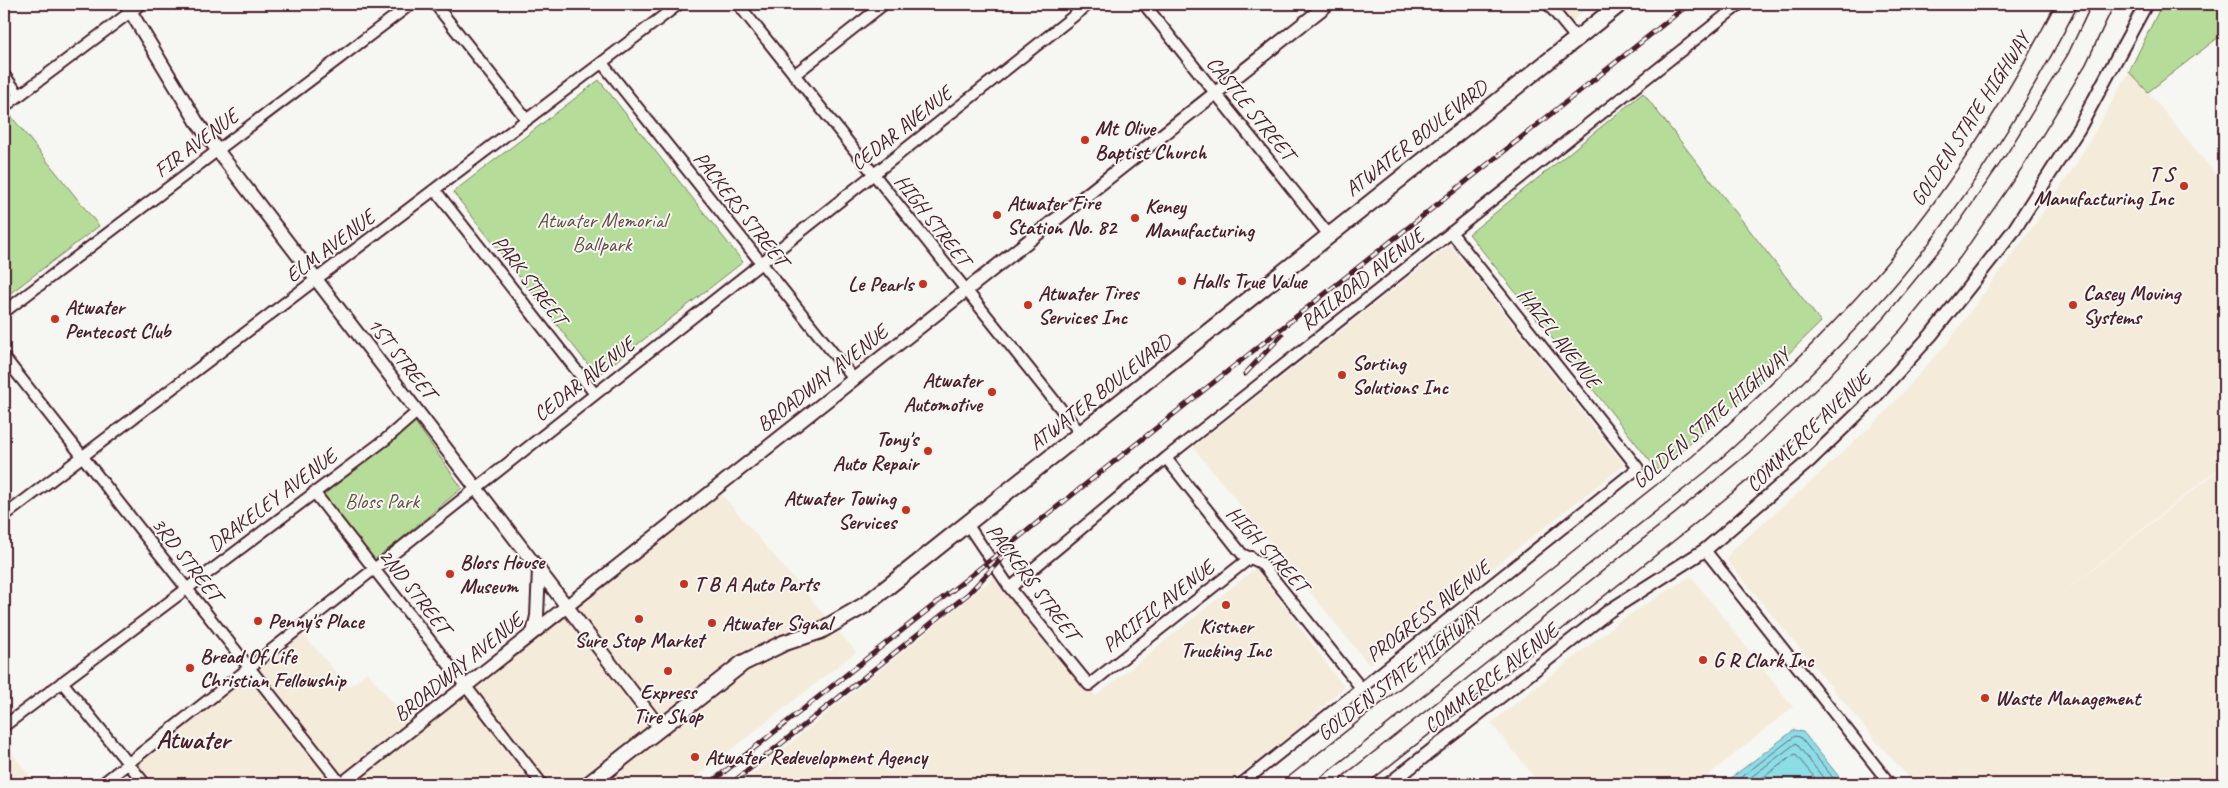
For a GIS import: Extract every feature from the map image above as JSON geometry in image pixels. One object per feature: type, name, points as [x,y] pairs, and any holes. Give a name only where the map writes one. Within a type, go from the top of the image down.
[{"type":"highway","name":"GOLDEN STATE HIGHWAY","points":[[1296,784],[1699,464],[1754,416],[1805,366],[1890,275],[1937,214],[1985,145],[2029,75],[2067,4]]},
{"type":"highway","points":[[1350,784],[1681,522],[1756,460],[1834,385],[1893,323],[1952,251],[2018,157],[2077,58],[2103,4]]},
{"type":"main road","name":"ATWATER BOULEVARD","points":[[590,784],[743,663],[784,643],[820,631],[865,605],[1620,4]]},
{"type":"street","name":"FIR AVENUE","points":[[4,312],[411,4]]},
{"type":"street","points":[[435,4],[527,120]]},
{"type":"street","name":"HIGH STREET","points":[[738,4],[1081,434]]},
{"type":"street","points":[[794,75],[884,4]]},
{"type":"street","name":"CEDAR AVENUE","points":[[102,784],[1088,4]]},
{"type":"street","name":"CASTLE STREET","points":[[1144,4],[1329,235]]},
{"type":"street","name":"BROADWAY AVENUE","points":[[342,784],[1328,4]]},
{"type":"street","points":[[1548,4],[1576,38]]},
{"type":"street","name":"RAILROAD AVENUE","points":[[1010,588],[1166,458],[1740,4]]},
{"type":"street","name":"COMMERCE AVENUE","points":[[1388,784],[1609,611],[1705,550],[1809,461],[1874,398],[1931,334],[2014,230],[2079,128],[2146,4]]},
{"type":"street","name":"1ST STREET","points":[[132,6],[192,114],[217,150],[660,728]]},
{"type":"street","points":[[4,107],[132,6]]},
{"type":"street","name":"ELM AVENUE","points":[[4,516],[602,63],[673,6]]},
{"type":"street","name":"PACKERS STREET","points":[[602,63],[760,264],[853,378]]},
{"type":"street","points":[[4,75],[20,95]]},
{"type":"street","name":"PARK STREET","points":[[435,190],[595,394]]},
{"type":"street","name":"HAZEL AVENUE","points":[[1451,232],[1638,468]]},
{"type":"street","name":"3RD STREET","points":[[4,357],[342,784]]},
{"type":"street","name":"DRAKELEY AVENUE","points":[[4,726],[386,439],[418,411]]},
{"type":"street","name":"HIGH STREET","points":[[1166,458],[1242,554],[1261,563],[1361,688]]},
{"type":"street","name":"PROGRESS AVENUE","points":[[1241,784],[1638,468]]},
{"type":"street","name":"2ND STREET","points":[[314,492],[542,784]]},
{"type":"street","name":"PACKERS STREET","points":[[967,524],[1010,588],[1089,685]]},
{"type":"street","points":[[1705,550],[1890,784]]},
{"type":"street","name":"PACIFIC AVENUE","points":[[1089,685],[1250,557]]},
{"type":"street","points":[[533,633],[537,616],[539,569]]},
{"type":"street","points":[[62,682],[145,784]]},
{"type":"shaded area","points":[[1556,4],[1589,4],[1571,23]]},
{"type":"shaded area","points":[[2129,72],[2148,92],[2224,184],[2224,464],[2045,607],[2224,466],[2224,784],[1915,784],[1876,741],[1727,560],[1731,551],[1804,488],[1883,415],[1948,342],[2075,166]]},
{"type":"shaded area","points":[[1450,245],[1624,465],[1369,665],[1193,447]]},
{"type":"shaded area","points":[[719,491],[856,652],[687,784],[112,784],[302,633],[349,687],[367,672],[409,722]]},
{"type":"shaded area","points":[[1256,568],[1344,687],[1294,733],[1227,784],[740,784],[996,576],[1096,696]]},
{"type":"shaded area","points":[[1691,576],[1793,707],[1697,784],[1540,784],[1491,723],[1621,620]]},
{"type":"shaded area","points":[[4,743],[36,784],[4,784]]},
{"type":"green space","points":[[2162,4],[2224,4],[2224,33],[2148,92],[2129,72]]},
{"type":"green space","name":"Atwater Memorial Ballpark","points":[[599,80],[743,262],[597,376],[453,192]]},
{"type":"green space","points":[[1643,93],[1821,322],[1742,399],[1658,471],[1469,234]]},
{"type":"green space","points":[[11,116],[99,226],[4,298],[4,122]]},
{"type":"green space","name":"Bloss Park","points":[[415,422],[462,488],[371,564],[322,496]]},
{"type":"water","points":[[1794,730],[1803,732],[1840,778],[1839,784],[1723,784]]},
{"type":"railway","points":[[709,784],[1689,4]]},
{"type":"railway","points":[[1245,374],[1282,335]]},
{"type":"railway","points":[[737,779],[968,594],[1005,555]]},
{"type":"place","name":"Mt Olive Baptist Church","points":[[1085,140]]},
{"type":"place","name":"T S Manufacturing Inc","points":[[2184,186]]},
{"type":"place","name":"Atwater Fire Station No. 82","points":[[997,215]]},
{"type":"place","name":"Keney Manufacturing","points":[[1135,218]]},
{"type":"place","name":"Halls True Value","points":[[1182,281]]},
{"type":"place","name":"Le Pearls","points":[[923,284]]},
{"type":"place","name":"Atwater Tires Services Inc","points":[[1028,305]]},
{"type":"place","name":"Casey Moving Systems","points":[[2073,305]]},
{"type":"place","name":"Atwater Pentecost Club","points":[[55,319]]},
{"type":"place","name":"Sorting Solutions Inc","points":[[1342,375]]},
{"type":"place","name":"Atwater Automotive","points":[[992,392]]},
{"type":"place","name":"Tony's Auto Repair","points":[[928,451]]},
{"type":"place","name":"Atwater Towing Services","points":[[906,510]]},
{"type":"place","name":"Bloss House Museum","points":[[450,574]]},
{"type":"place","name":"T B A Auto Parts","points":[[684,584]]},
{"type":"place","name":"Kistner Trucking Inc","points":[[1226,605]]},
{"type":"place","name":"Sure Stop Market","points":[[639,619]]},
{"type":"place","name":"Penny's Place","points":[[258,621]]},
{"type":"place","name":"Atwater Signal","points":[[712,623]]},
{"type":"place","name":"G R Clark Inc","points":[[1703,660]]},
{"type":"place","name":"Bread Of Life Christian Fellowship","points":[[190,668]]},
{"type":"place","name":"Express Tire Shop","points":[[668,671]]},
{"type":"place","name":"Waste Management","points":[[1985,698]]},
{"type":"place","name":"Atwater Redevelopment Agency","points":[[695,757]]},
{"type":"district","name":"Atwater","points":[[193,739]]}]
